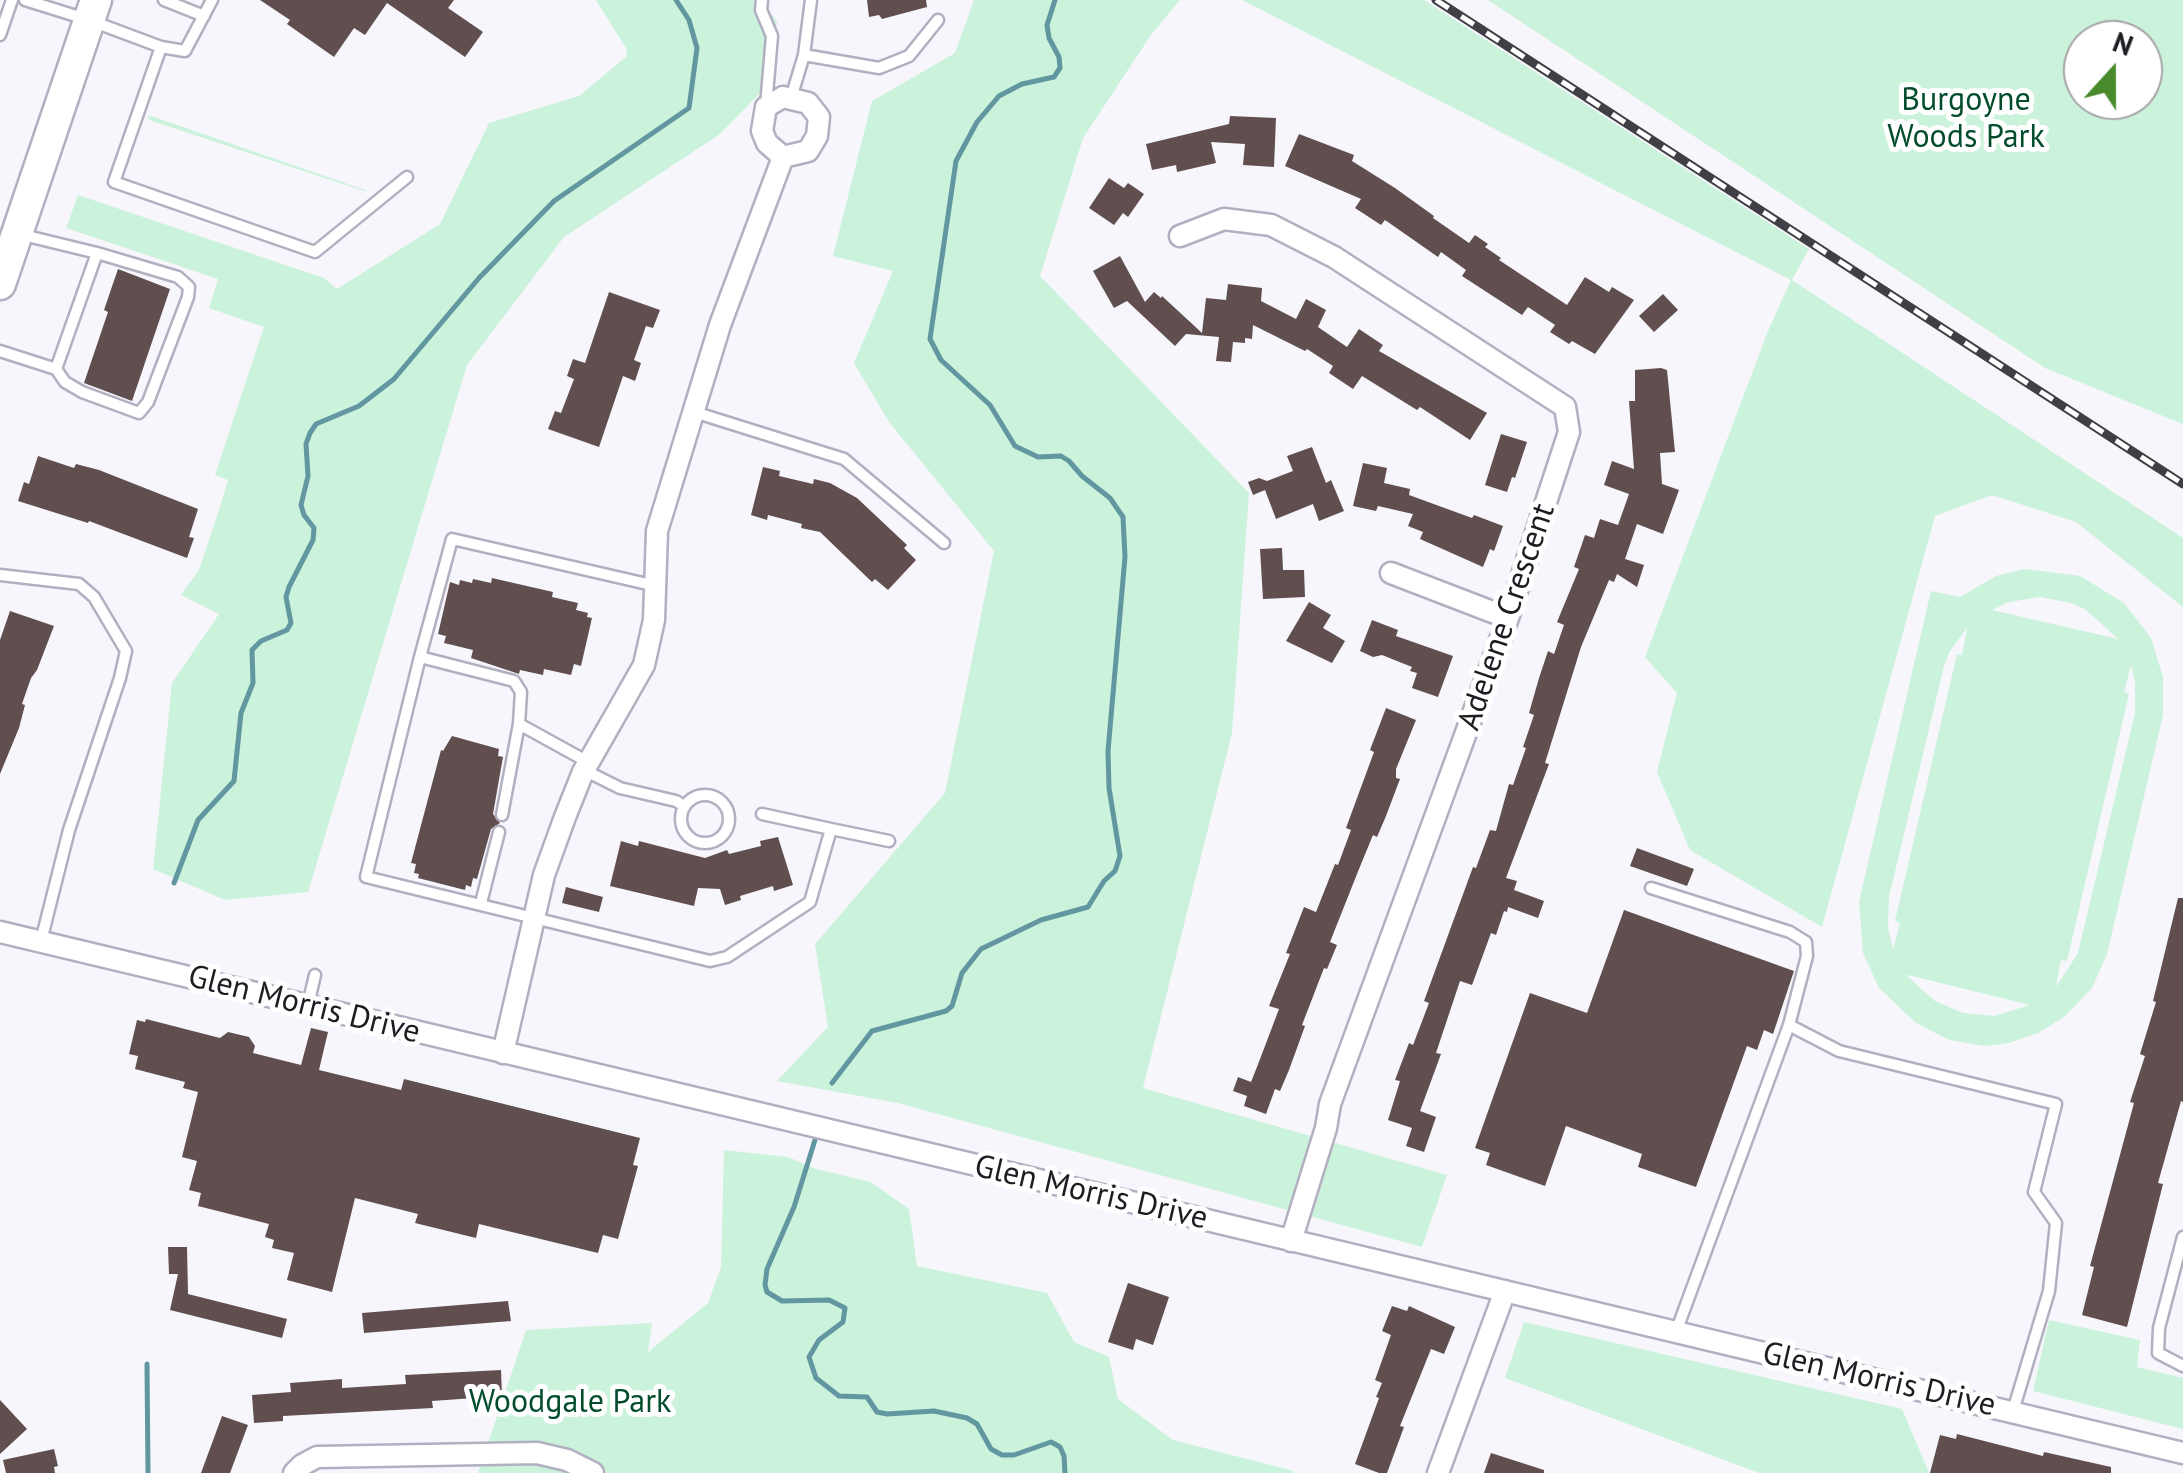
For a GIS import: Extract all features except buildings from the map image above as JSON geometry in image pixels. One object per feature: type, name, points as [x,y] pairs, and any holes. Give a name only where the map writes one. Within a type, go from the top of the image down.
[{"type":"main road","points":[[0,284],[93,10]]},
{"type":"street","points":[[783,97],[808,103],[819,117],[818,136],[808,151],[782,157],[767,143],[762,131],[766,106],[783,97]]},
{"type":"street","points":[[503,1053],[544,875],[587,766],[644,665],[656,586],[657,531],[720,325],[782,157]]},
{"type":"street","name":"Adelene Crescent","points":[[1180,236],[1224,219],[1271,225],[1334,257],[1565,407],[1569,432],[1508,618],[1330,1104],[1291,1240]]},
{"type":"street","points":[[1392,573],[1508,618]]},
{"type":"street","name":"Glen Morris Drive","points":[[0,932],[2183,1453]]},
{"type":"street","points":[[1438,1473],[1504,1291]]},
{"type":"street","points":[[294,1473],[317,1457],[537,1453],[593,1473]]},
{"type":"lane","points":[[0,36],[12,0]]},
{"type":"lane","points":[[24,0],[93,10],[161,47],[185,52],[212,0]]},
{"type":"lane","points":[[164,0],[204,16]]},
{"type":"lane","points":[[762,0],[761,10],[772,36],[766,106]]},
{"type":"lane","points":[[790,99],[804,56],[811,0]]},
{"type":"lane","points":[[804,56],[879,68],[908,56],[938,20]]},
{"type":"lane","points":[[161,47],[114,182],[315,252],[407,177]]},
{"type":"lane","points":[[0,351],[56,369],[65,382],[82,392],[140,412],[148,402],[188,298],[189,287],[178,277],[17,234]]},
{"type":"lane","points":[[56,369],[98,253]]},
{"type":"lane","points":[[693,411],[844,460],[944,542]]},
{"type":"lane","points":[[656,586],[452,538],[366,876],[710,961],[727,957],[810,902],[831,829]]},
{"type":"lane","points":[[0,574],[79,584],[94,597],[126,651],[69,830],[41,941]]},
{"type":"lane","points":[[420,657],[514,681],[521,692],[502,815]]},
{"type":"lane","points":[[519,724],[620,788],[684,806]]},
{"type":"lane","points":[[696,797],[717,798],[728,817],[725,831],[714,841],[690,837],[681,824],[684,806],[696,797]]},
{"type":"lane","points":[[762,814],[889,841]]},
{"type":"lane","points":[[481,903],[499,832]]},
{"type":"lane","points":[[1651,888],[1790,932],[1806,942],[1807,956],[1789,1025],[1676,1332]]},
{"type":"lane","points":[[308,1005],[315,975]]},
{"type":"lane","points":[[1789,1025],[1839,1050],[2056,1104],[2034,1192],[2056,1223],[2048,1291],[2013,1412]]},
{"type":"lane","points":[[2183,1237],[2160,1328],[2158,1353],[2183,1366]]},
{"type":"green space","points":[[596,0],[762,0],[777,22],[767,86],[720,134],[564,237],[467,365],[308,892],[225,900],[153,869],[172,683],[219,614],[181,595],[199,570],[218,513],[228,480],[215,475],[264,327],[209,308],[218,279],[66,228],[78,195],[324,278],[337,289],[440,224],[489,123],[579,96],[627,56]]},
{"type":"green space","points":[[974,0],[1180,0],[1151,35],[1083,138],[1040,276],[1249,493],[1232,733],[1143,1088],[1447,1175],[1422,1247],[898,1103],[777,1081],[828,1027],[815,944],[945,793],[994,551],[889,422],[854,363],[893,271],[833,256],[872,101],[955,53]]},
{"type":"green space","points":[[1242,0],[1424,0],[1809,249],[1792,280],[2183,538],[2183,607],[2076,522],[1992,495],[1935,516],[1822,927],[1690,850],[1657,772],[1677,693],[1645,657],[1768,331],[1791,280]]},
{"type":"green space","name":"Burgoyne Woods Park","points":[[1488,0],[2183,0],[2183,424],[2045,368]]},
{"type":"green space","points":[[151,116],[365,190],[367,192],[149,120]]},
{"type":"green space","points":[[2024,569],[2080,576],[2124,603],[2151,638],[2163,677],[2163,715],[2107,954],[2092,988],[2064,1017],[2038,1033],[1985,1046],[1949,1040],[1916,1023],[1879,988],[1863,953],[1859,902],[1931,591],[1960,597],[1996,576]],"holes":[[[2040,597],[2071,603],[2085,609],[2118,639],[1992,610],[2009,602]],[[1967,628],[1962,655],[1957,654],[1895,921],[1900,923],[1893,950],[1888,927],[1889,897],[1950,651]],[[2131,665],[2135,713],[2078,953],[2056,987],[2061,960],[2067,961],[2129,694],[2124,692]],[[1907,976],[2030,1005],[1994,1016],[1963,1013],[1935,1001]]]},
{"type":"green space","name":"Woodgale Park","points":[[724,1150],[788,1157],[816,1169],[871,1182],[909,1209],[917,1266],[1047,1293],[1074,1342],[1109,1357],[1118,1399],[1173,1440],[1293,1473],[478,1473],[526,1330],[652,1323],[648,1352],[708,1303],[721,1267]]},
{"type":"green space","points":[[2049,1320],[2140,1340],[2137,1367],[2183,1378],[2183,1429],[2033,1391]]},
{"type":"green space","points":[[1524,1322],[1902,1409],[1929,1473],[1759,1473],[1505,1378]]},
{"type":"waterway","points":[[174,883],[198,820],[234,781],[241,713],[253,683],[252,650],[261,641],[287,630],[291,623],[286,597],[313,540],[314,528],[301,505],[308,476],[306,444],[310,433],[316,424],[359,406],[394,379],[479,278],[554,201],[689,108],[697,48],[689,20],[676,0]]},
{"type":"waterway","points":[[832,1083],[872,1031],[952,1006],[962,973],[981,949],[1041,920],[1088,907],[1115,871],[1120,856],[1109,788],[1108,751],[1125,557],[1123,517],[1110,498],[1069,461],[1061,456],[1038,457],[1015,446],[990,405],[941,360],[930,339],[956,161],[977,122],[999,96],[1022,84],[1054,77],[1060,68],[1047,25],[1055,0]]},
{"type":"waterway","points":[[815,1140],[794,1207],[767,1269],[765,1285],[767,1292],[782,1301],[829,1300],[845,1308],[843,1322],[819,1340],[809,1357],[816,1378],[839,1396],[867,1397],[877,1412],[934,1411],[967,1418],[977,1424],[991,1449],[1002,1455],[1014,1455],[1051,1442],[1060,1447],[1065,1473]]},
{"type":"waterway","points":[[147,1364],[148,1473]]},
{"type":"railway","points":[[1436,0],[2183,484]]}]
